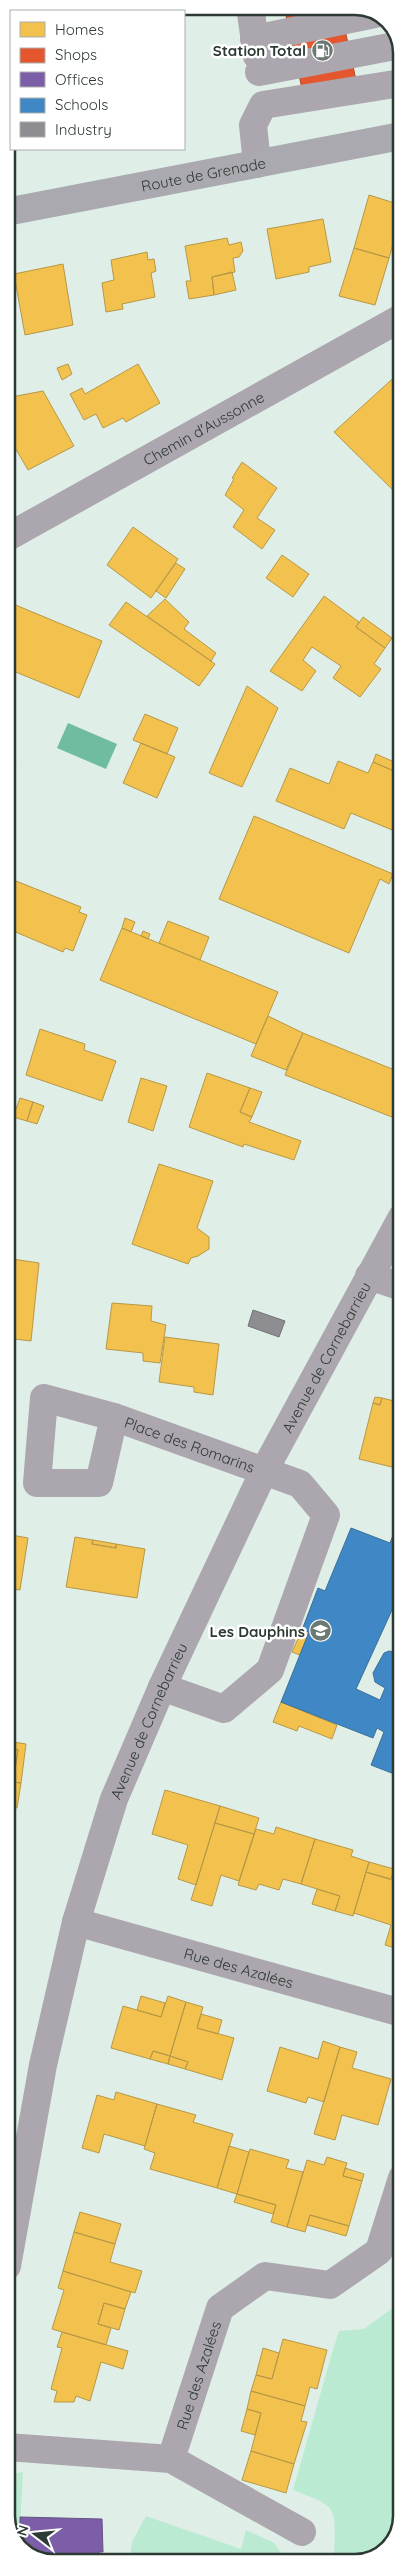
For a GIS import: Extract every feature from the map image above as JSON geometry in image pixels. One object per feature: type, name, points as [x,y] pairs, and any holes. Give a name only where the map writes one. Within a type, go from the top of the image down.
[{"type":"main road","name":"Route de Grenade","points":[[15,210],[393,138]]},
{"type":"street","points":[[251,15],[263,105],[253,125],[257,164]]},
{"type":"street","points":[[254,39],[365,16]]},
{"type":"street","points":[[259,72],[393,46]]},
{"type":"street","points":[[263,105],[393,84]]},
{"type":"street","name":"Chemin d'Aussonne","points":[[15,533],[393,322]]},
{"type":"street","name":"Avenue de Cornebarrieu","points":[[15,2221],[43,2065],[76,1922],[114,1799],[162,1687],[264,1471],[393,1234]]},
{"type":"street","points":[[369,1276],[393,1284]]},
{"type":"street","name":"Place des Romarins","points":[[114,1417],[300,1484],[326,1515],[270,1670],[224,1709],[162,1687]]},
{"type":"street","name":"Rue des Azalées","points":[[76,1922],[393,2010]]},
{"type":"street","name":"Rue des Azalées","points":[[171,2459],[220,2308],[265,2276],[330,2284],[379,2251],[393,2207]]},
{"type":"street","points":[[15,2448],[171,2459],[302,2532]]},
{"type":"shaded area","points":[[68,723],[117,744],[106,769],[57,748]]},
{"type":"shaded area","points":[[393,2308],[392,2524],[384,2541],[372,2550],[360,2554],[327,2554],[334,2553],[335,2525],[331,2510],[318,2500],[293,2490],[339,2331],[364,2329]]},
{"type":"shaded area","points":[[23,2472],[20,2534],[15,2521],[15,2474]]},
{"type":"shaded area","points":[[146,2516],[241,2549],[246,2530],[274,2543],[282,2554],[130,2554],[132,2542]]},
{"type":"building: Homes","points":[[369,195],[393,202],[393,244],[389,258],[354,248]]},
{"type":"building: Homes","points":[[323,219],[331,262],[309,267],[309,272],[276,279],[267,229]]},
{"type":"building: Homes","points":[[227,238],[229,245],[241,242],[243,251],[239,257],[233,258],[235,272],[212,277],[214,295],[189,299],[186,281],[191,281],[185,246]]},
{"type":"building: Homes","points":[[354,248],[389,258],[375,305],[339,296]]},
{"type":"building: Homes","points":[[147,252],[148,260],[154,259],[156,271],[151,273],[155,297],[122,304],[123,309],[106,312],[102,283],[114,280],[111,260]]},
{"type":"building: Homes","points":[[63,264],[73,325],[25,335],[15,274]]},
{"type":"building: Homes","points":[[232,272],[236,290],[214,295],[212,277]]},
{"type":"building: Homes","points":[[68,364],[72,374],[62,380],[57,368]]},
{"type":"building: Homes","points":[[138,364],[160,403],[126,422],[123,418],[103,428],[96,414],[84,420],[70,394],[82,388],[85,394]]},
{"type":"building: Homes","points":[[393,378],[393,490],[334,432]]},
{"type":"building: Homes","points":[[43,391],[74,446],[28,470],[15,448],[15,396]]},
{"type":"building: Homes","points":[[242,462],[277,488],[257,518],[275,530],[262,549],[233,527],[244,510],[225,495],[234,479],[232,478]]},
{"type":"building: Homes","points":[[133,527],[178,559],[151,598],[107,565]]},
{"type":"building: Homes","points":[[282,555],[309,574],[293,597],[266,578]]},
{"type":"building: Homes","points":[[176,563],[185,569],[166,598],[156,591]]},
{"type":"building: Homes","points":[[324,596],[359,622],[356,627],[385,648],[374,664],[381,669],[360,697],[333,678],[341,666],[312,647],[303,660],[316,671],[302,691],[270,671]]},
{"type":"building: Homes","points":[[165,599],[189,622],[184,629],[216,653],[211,661],[147,616]]},
{"type":"building: Homes","points":[[126,602],[215,664],[199,686],[109,625]]},
{"type":"building: Homes","points":[[15,605],[102,641],[79,698],[15,672]]},
{"type":"building: Homes","points":[[363,617],[392,638],[385,648],[356,627]]},
{"type":"building: Homes","points":[[247,686],[278,708],[242,787],[209,773]]},
{"type":"building: Homes","points":[[145,714],[178,728],[167,754],[133,740]]},
{"type":"building: Homes","points":[[141,743],[175,757],[157,798],[123,783]]},
{"type":"building: Homes","points":[[376,754],[393,761],[393,771],[373,762]]},
{"type":"building: Homes","points":[[338,761],[368,773],[373,762],[393,771],[393,830],[351,813],[344,829],[276,801],[290,768],[329,784]]},
{"type":"building: Homes","points":[[254,816],[393,874],[389,884],[380,879],[349,953],[219,899]]},
{"type":"building: Homes","points":[[15,881],[81,907],[79,912],[87,915],[73,951],[65,948],[63,952],[15,932]]},
{"type":"building: Homes","points":[[125,918],[135,922],[131,932],[122,928]]},
{"type":"building: Homes","points":[[168,921],[209,937],[200,960],[159,943]]},
{"type":"building: Homes","points":[[122,928],[278,992],[256,1044],[100,980]]},
{"type":"building: Homes","points":[[143,931],[150,934],[148,939],[141,936]]},
{"type":"building: Homes","points":[[268,1016],[303,1033],[286,1070],[251,1056]]},
{"type":"building: Homes","points":[[40,1029],[85,1044],[84,1050],[116,1061],[102,1101],[26,1075]]},
{"type":"building: Homes","points":[[303,1033],[393,1069],[393,1117],[285,1075]]},
{"type":"building: Homes","points":[[207,1073],[250,1088],[240,1112],[252,1117],[249,1122],[301,1141],[294,1160],[244,1144],[243,1147],[189,1127]]},
{"type":"building: Homes","points":[[141,1078],[167,1086],[153,1131],[128,1122]]},
{"type":"building: Homes","points":[[250,1088],[262,1092],[252,1117],[240,1112]]},
{"type":"building: Homes","points":[[20,1098],[33,1102],[27,1121],[15,1118]]},
{"type":"building: Homes","points":[[33,1102],[44,1106],[37,1124],[27,1121]]},
{"type":"building: Homes","points":[[159,1164],[213,1181],[197,1228],[209,1237],[209,1249],[191,1258],[188,1264],[132,1244]]},
{"type":"building: Homes","points":[[15,1259],[39,1263],[31,1341],[15,1339]]},
{"type":"building: Homes","points":[[112,1303],[152,1306],[151,1321],[166,1325],[160,1363],[143,1361],[143,1353],[106,1349]]},
{"type":"building: Homes","points":[[165,1337],[219,1344],[213,1395],[194,1392],[194,1387],[159,1382]]},
{"type":"building: Homes","points":[[375,1397],[382,1398],[380,1405],[373,1403]]},
{"type":"building: Homes","points":[[382,1398],[393,1401],[393,1467],[359,1459],[373,1403],[380,1405]]},
{"type":"building: Homes","points":[[15,1536],[28,1538],[20,1590],[15,1589]]},
{"type":"building: Homes","points":[[75,1537],[93,1540],[92,1544],[116,1548],[116,1544],[145,1549],[137,1598],[66,1587]]},
{"type":"building: Homes","points":[[93,1540],[116,1544],[116,1548],[92,1544]]},
{"type":"building: Homes","points":[[302,1630],[309,1632],[300,1655],[292,1652]]},
{"type":"building: Homes","points":[[281,1702],[337,1725],[332,1739],[299,1726],[297,1731],[273,1722]]},
{"type":"building: Homes","points":[[15,1742],[26,1744],[21,1783],[15,1782],[18,1750],[15,1749]]},
{"type":"building: Homes","points":[[15,1749],[18,1750],[15,1769]]},
{"type":"building: Homes","points":[[15,1782],[21,1783],[17,1808],[15,1808]]},
{"type":"building: Homes","points":[[165,1790],[220,1806],[196,1885],[178,1879],[188,1845],[152,1834]]},
{"type":"building: Homes","points":[[220,1806],[259,1818],[254,1834],[215,1823]]},
{"type":"building: Homes","points":[[215,1823],[254,1834],[239,1881],[221,1875],[212,1906],[191,1900]]},
{"type":"building: Homes","points":[[276,1827],[315,1839],[301,1884],[283,1879],[279,1890],[259,1884],[256,1890],[238,1885],[256,1829],[274,1834]]},
{"type":"building: Homes","points":[[315,1839],[353,1850],[351,1856],[369,1862],[353,1916],[335,1911],[340,1896],[301,1884]]},
{"type":"building: Homes","points":[[369,1862],[393,1869],[391,1879],[366,1872]]},
{"type":"building: Homes","points":[[366,1872],[393,1880],[393,1947],[385,1945],[391,1925],[354,1913]]},
{"type":"building: Homes","points":[[317,1889],[340,1896],[335,1911],[312,1904]]},
{"type":"building: Homes","points":[[141,1996],[165,2003],[161,2017],[137,2010]]},
{"type":"building: Homes","points":[[168,1996],[186,2002],[170,2056],[153,2051],[150,2059],[111,2048],[123,2006],[161,2017]]},
{"type":"building: Homes","points":[[186,2002],[203,2007],[197,2028],[234,2038],[222,2080],[185,2069],[188,2062],[170,2056]]},
{"type":"building: Homes","points":[[201,2014],[222,2020],[218,2034],[197,2028]]},
{"type":"building: Homes","points":[[323,2041],[340,2047],[324,2102],[308,2097],[306,2103],[267,2091],[280,2047],[318,2059]]},
{"type":"building: Homes","points":[[340,2047],[357,2052],[352,2068],[391,2079],[378,2125],[342,2115],[335,2140],[314,2134]]},
{"type":"building: Homes","points":[[153,2051],[170,2056],[168,2064],[150,2059]]},
{"type":"building: Homes","points":[[170,2056],[188,2062],[185,2069],[168,2064]]},
{"type":"building: Homes","points":[[116,2092],[157,2104],[145,2146],[104,2134],[99,2153],[82,2148],[97,2095],[114,2100]]},
{"type":"building: Homes","points":[[157,2104],[196,2115],[193,2122],[233,2134],[217,2188],[150,2169],[155,2153],[144,2149]]},
{"type":"building: Homes","points":[[229,2146],[249,2152],[237,2194],[217,2188]]},
{"type":"building: Homes","points":[[250,2149],[289,2160],[286,2168],[303,2172],[287,2227],[271,2222],[276,2205],[237,2194]]},
{"type":"building: Homes","points":[[327,2157],[347,2163],[343,2176],[362,2181],[349,2226],[310,2215],[305,2232],[287,2227],[307,2160],[324,2165]]},
{"type":"building: Homes","points":[[345,2168],[364,2174],[362,2181],[343,2176]]},
{"type":"building: Homes","points":[[237,2194],[276,2205],[273,2214],[234,2202]]},
{"type":"building: Homes","points":[[80,2212],[121,2224],[115,2244],[74,2232]]},
{"type":"building: Homes","points":[[310,2215],[349,2226],[346,2236],[307,2225]]},
{"type":"building: Homes","points":[[74,2232],[115,2244],[110,2262],[142,2271],[135,2293],[63,2271]]},
{"type":"building: Homes","points":[[63,2271],[131,2292],[125,2309],[104,2303],[98,2324],[111,2328],[106,2345],[52,2329],[64,2290],[58,2288]]},
{"type":"building: Homes","points":[[104,2303],[125,2309],[119,2330],[98,2324]]},
{"type":"building: Homes","points":[[62,2332],[128,2351],[123,2369],[101,2362],[90,2401],[76,2396],[74,2402],[54,2402],[57,2391],[51,2389],[62,2348],[57,2347]]},
{"type":"building: Homes","points":[[283,2339],[327,2350],[317,2389],[310,2387],[305,2406],[251,2391],[256,2375],[272,2379]]},
{"type":"building: Homes","points":[[263,2348],[279,2353],[272,2379],[256,2375]]},
{"type":"building: Homes","points":[[251,2391],[305,2406],[301,2421],[307,2422],[294,2464],[251,2451],[261,2413],[247,2409]]},
{"type":"building: Homes","points":[[247,2409],[261,2413],[255,2435],[241,2431]]},
{"type":"building: Homes","points":[[251,2451],[294,2464],[286,2493],[242,2480]]},
{"type":"building: Shops","name":"Station Total","points":[[286,15],[342,15],[358,89],[304,98]]},
{"type":"building: Offices","points":[[20,2517],[102,2519],[103,2552],[99,2552],[99,2554],[43,2553],[28,2545],[20,2534]]},
{"type":"building: Schools","points":[[351,1528],[390,1543],[393,1535],[393,1608],[356,1689],[380,1700],[385,1688],[375,1682],[373,1673],[384,1653],[393,1652],[393,1774],[371,1765],[384,1732],[377,1728],[373,1738],[281,1702],[309,1632],[302,1630],[318,1588],[325,1591]]},
{"type":"building: Industry","points":[[253,1310],[285,1321],[279,1337],[248,1326]]},
{"type":"place","name":"Station Total","points":[[322,50]]},
{"type":"place","name":"Les Dauphins","points":[[321,1631]]}]
